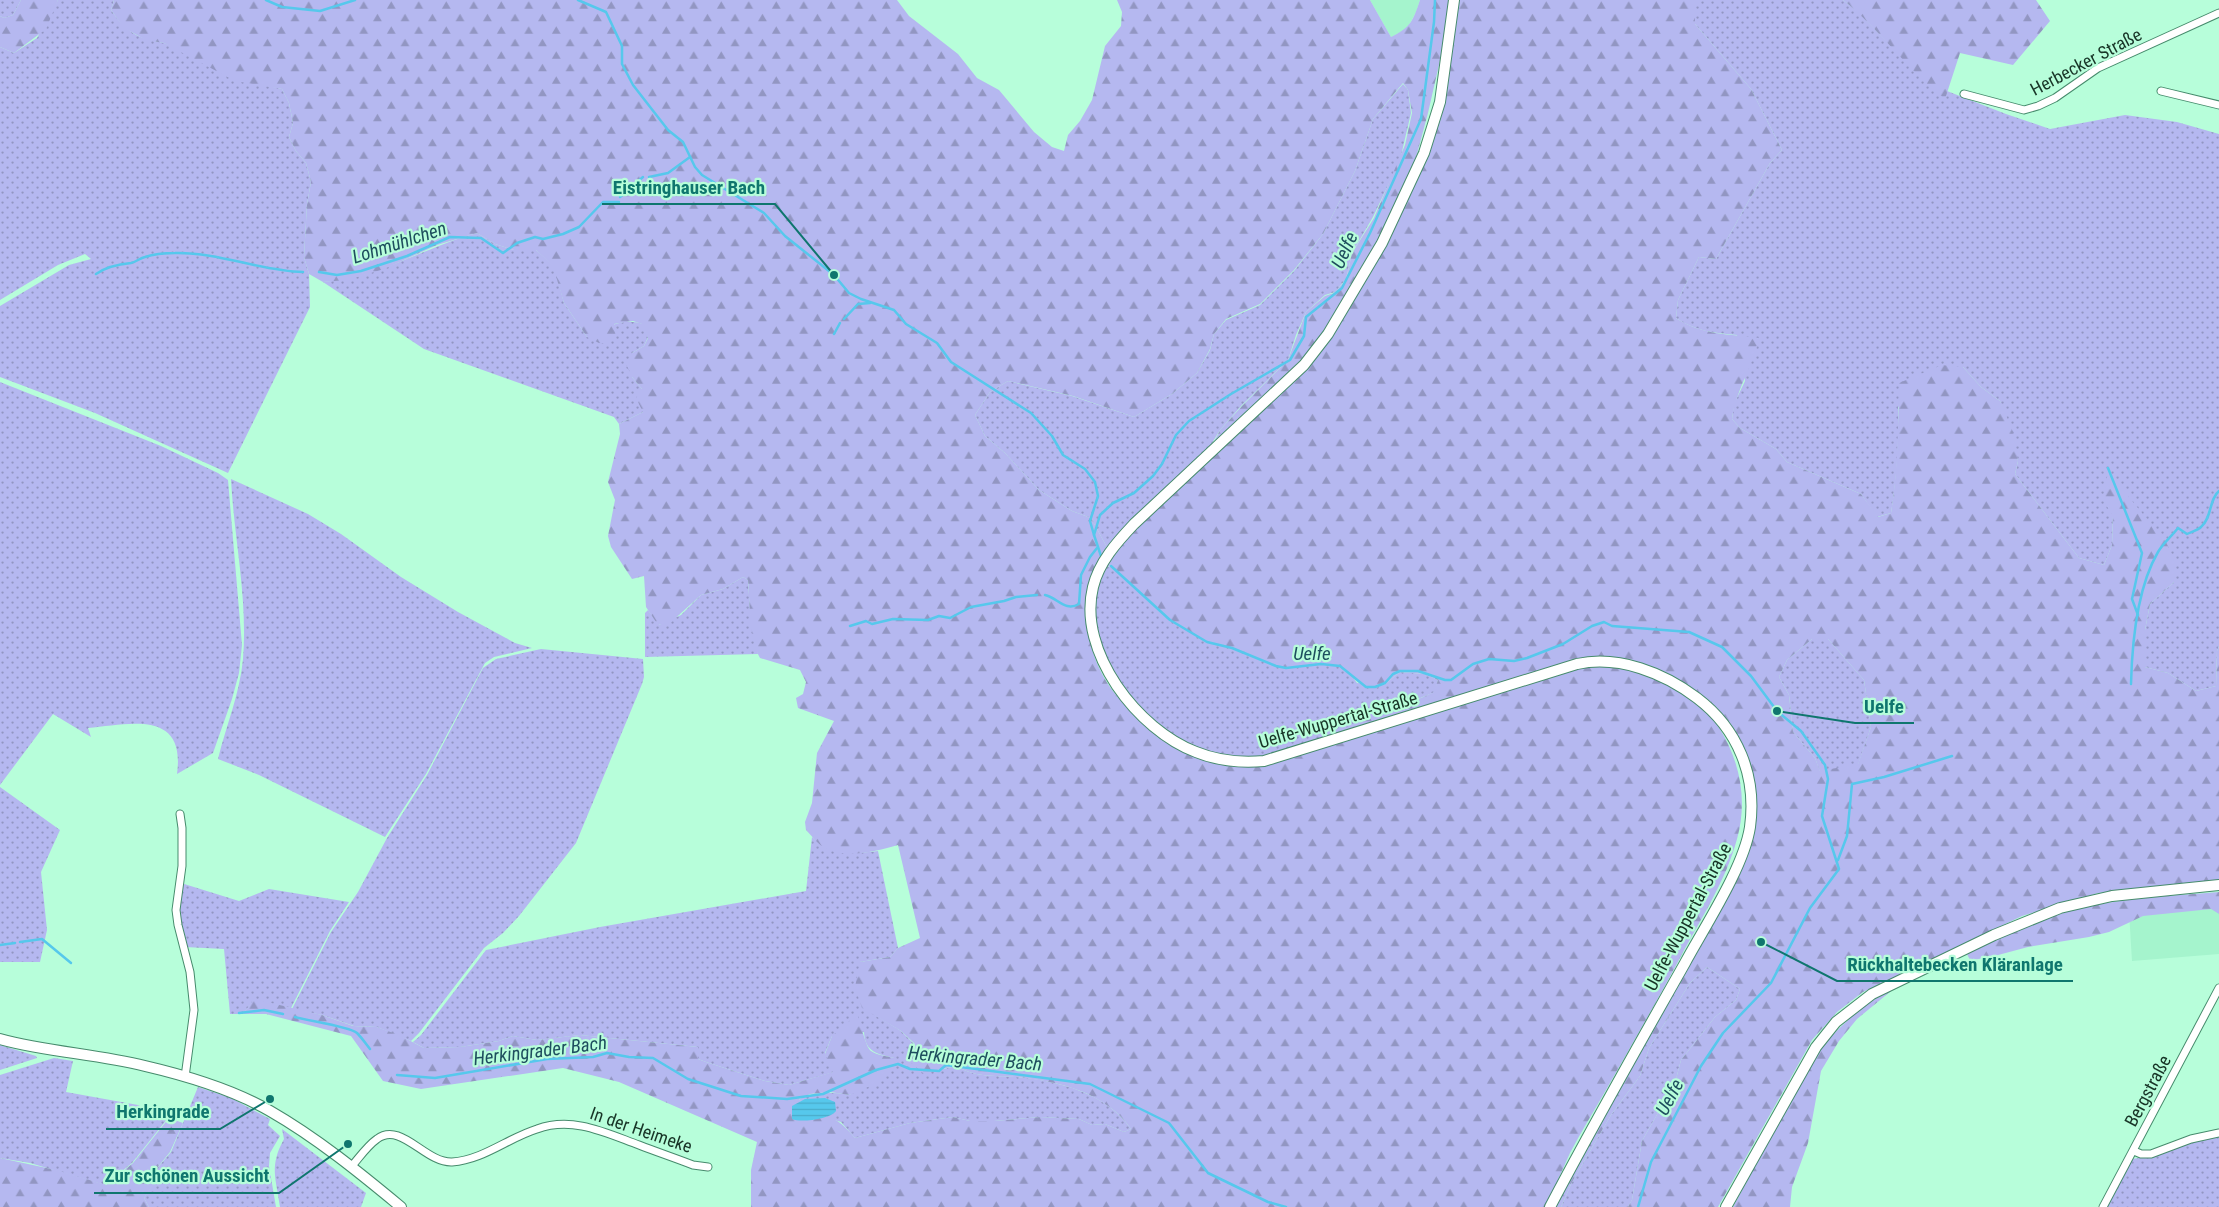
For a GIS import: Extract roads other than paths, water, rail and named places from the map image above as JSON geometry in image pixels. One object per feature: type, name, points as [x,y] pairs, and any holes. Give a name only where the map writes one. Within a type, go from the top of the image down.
[{"type":"main road","name":"Uelfe-Wuppertal-Straße","points":[[1454,0],[1440,102],[1433,128],[1424,153],[1382,243],[1354,292],[1328,334],[1304,365],[1134,524],[1114,546],[1100,568],[1092,588],[1090,622],[1093,640],[1106,668],[1120,689],[1145,718],[1160,731],[1188,749],[1225,760],[1242,762],[1264,760],[1577,664],[1595,662],[1624,664],[1658,675],[1699,699],[1722,722],[1738,746],[1750,782],[1751,811],[1747,840],[1738,863],[1711,915],[1550,1207]]},
{"type":"main road","points":[[1726,1207],[1807,1060],[1836,1022],[1861,1001],[1937,961],[2024,921],[2055,910],[2112,896],[2219,885]]},
{"type":"main road","points":[[0,1039],[38,1049],[114,1059],[185,1077],[234,1094],[269,1111],[351,1167],[401,1207]]},
{"type":"street","name":"Herbecker Straße","points":[[1964,94],[2024,110],[2038,106],[2055,98],[2098,68],[2219,12]]},
{"type":"street","points":[[2161,91],[2219,106]]},
{"type":"street","points":[[180,814],[182,866],[176,910],[190,972],[194,1010],[185,1077]]},
{"type":"street","name":"Bergstraße","points":[[2103,1207],[2219,988]]},
{"type":"street","name":"In der Heimeke","points":[[351,1167],[372,1142],[384,1135],[396,1135],[404,1138],[428,1155],[450,1162],[475,1157],[538,1128],[571,1124],[596,1129],[693,1164],[708,1167]]},
{"type":"street","points":[[2134,1151],[2141,1154],[2150,1154],[2191,1139],[2219,1133]]},
{"type":"waterway","points":[[266,0],[282,7],[320,11],[355,0]]},
{"type":"waterway","points":[[578,0],[606,12],[622,46],[622,64],[633,85],[668,130],[683,142],[695,167],[702,175],[764,213],[785,236],[834,275],[849,293],[894,310],[906,324],[937,343],[951,362],[1031,413],[1052,436],[1063,455],[1085,469],[1095,482],[1098,496],[1090,521],[1094,535]]},
{"type":"waterway","name":"Uelfe","points":[[1101,556],[1094,535],[1100,515],[1113,503],[1134,493],[1153,476],[1162,464],[1176,435],[1189,421],[1290,360],[1304,336],[1306,317],[1342,288],[1370,233],[1421,119],[1434,22],[1435,0]]},
{"type":"waterway","name":"Lohmühlchen","points":[[649,177],[668,173],[690,157]]},
{"type":"waterway","name":"Lohmühlchen","points":[[620,197],[643,177]]},
{"type":"waterway","name":"Lohmühlchen","points":[[319,272],[337,275],[361,271],[407,256],[450,237],[481,238],[503,253],[517,243],[535,237],[543,239],[563,234],[579,227],[603,202],[619,202]]},
{"type":"waterway","name":"Lohmühlchen","points":[[96,274],[148,256],[175,253],[208,255],[287,271],[303,272]]},
{"type":"waterway","points":[[844,319],[858,304],[870,303]]},
{"type":"waterway","points":[[834,334],[840,323]]},
{"type":"waterway","points":[[2108,468],[2142,553],[2132,599],[2138,615]]},
{"type":"waterway","points":[[2131,684],[2137,616],[2140,599],[2151,566],[2160,549],[2178,528],[2187,534],[2205,523],[2216,494],[2219,491]]},
{"type":"waterway","points":[[1045,595],[1066,605],[1074,606],[1079,604],[1081,575],[1097,548]]},
{"type":"waterway","name":"Uelfe","points":[[1111,566],[1170,620],[1207,642],[1232,648],[1276,666],[1286,668],[1321,664],[1340,666],[1366,687],[1375,687],[1385,683],[1393,674],[1400,671],[1418,671],[1445,680],[1451,680],[1473,664],[1489,659],[1514,661],[1527,658],[1563,644],[1592,626],[1604,622],[1612,626],[1689,632],[1722,647],[1751,676],[1777,711],[1801,731],[1825,765],[1828,779],[1822,816],[1839,869],[1810,908],[1771,983],[1723,1033],[1701,1066],[1651,1162],[1638,1207]]},
{"type":"waterway","points":[[850,626],[866,621],[872,624],[893,619],[928,620],[939,616],[950,618],[971,607],[1016,597],[1037,595]]},
{"type":"waterway","points":[[1838,860],[1847,836],[1852,784],[1884,777],[1952,756]]},
{"type":"waterway","name":"Herkingrader Bach","points":[[20,942],[42,939],[71,963]]},
{"type":"waterway","name":"Herkingrader Bach","points":[[0,945],[15,943]]},
{"type":"waterway","name":"Herkingrader Bach","points":[[239,1013],[264,1010],[283,1014]]},
{"type":"waterway","name":"Herkingrader Bach","points":[[295,1017],[352,1030],[357,1033],[370,1049]]},
{"type":"waterway","name":"Herkingrader Bach","points":[[397,1075],[435,1078],[547,1059],[593,1057],[607,1053],[629,1057],[653,1058],[688,1079],[741,1096],[787,1099],[823,1094],[876,1070],[898,1064],[910,1069],[939,1071],[946,1065],[1090,1084],[1169,1123],[1208,1173],[1268,1202],[1286,1207]]},
{"type":"place","name":"Eistringhauser Bach","points":[[834,275]]},
{"type":"place","name":"Uelfe","points":[[1777,711]]},
{"type":"place","name":"Rückhaltebecken Kläranlage","points":[[1761,942]]},
{"type":"place","name":"Herkingrade","points":[[270,1099]]},
{"type":"place","name":"Zur schönen Aussicht","points":[[348,1144]]}]
